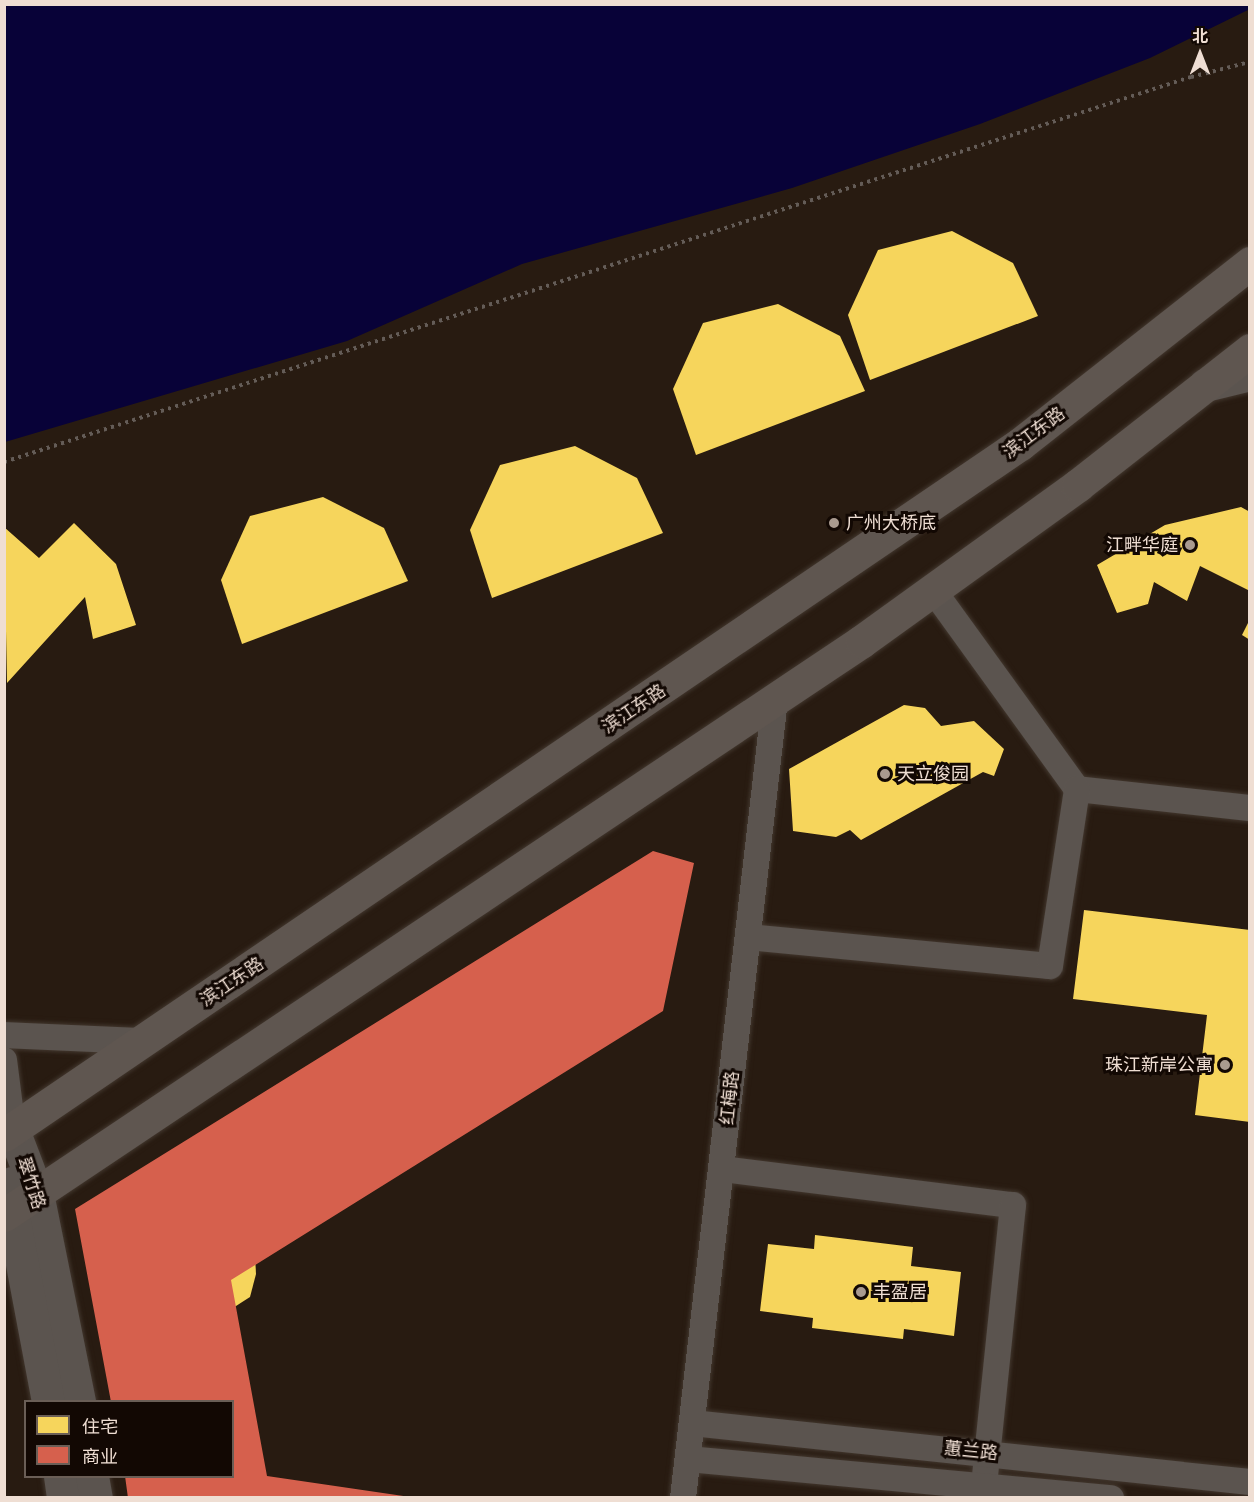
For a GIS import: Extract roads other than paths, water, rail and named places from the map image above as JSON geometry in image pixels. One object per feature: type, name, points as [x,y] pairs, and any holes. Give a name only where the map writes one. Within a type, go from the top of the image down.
[{"type":"main road","name":"滨江东路","points":[[9,1133],[1020,444],[1250,263]]},
{"type":"main road","points":[[18,1206],[775,699],[933,590],[1078,485],[1250,350]]},
{"type":"street","points":[[1204,385],[1250,374]]},
{"type":"street","points":[[748,937],[1050,966],[1077,789],[933,590]]},
{"type":"street","name":"红梅路","points":[[683,1497],[775,699]]},
{"type":"street","points":[[1077,789],[1250,808]]},
{"type":"street","points":[[4,1035],[144,1041]]},
{"type":"street","points":[[4,1060],[9,1133]]},
{"type":"street","name":"翠竹路","points":[[9,1133],[48,1400]]},
{"type":"street","points":[[722,1169],[1013,1205],[984,1485]]},
{"type":"street","name":"翠竹路","points":[[18,1206],[79,1400]]},
{"type":"street","name":"蕙兰路","points":[[692,1423],[987,1452],[1250,1482]]},
{"type":"street","name":"蕙兰路","points":[[688,1459],[1111,1497]]},
{"type":"street","points":[[60,1478],[63,1497]]},
{"type":"street","points":[[92,1478],[96,1497]]},
{"type":"place","name":"广州大桥底","points":[[834,523]]},
{"type":"place","name":"江畔华庭","points":[[1190,545]]},
{"type":"place","name":"天立俊园","points":[[885,774]]},
{"type":"place","name":"珠江新岸公寓","points":[[1225,1065]]},
{"type":"place","name":"丰盈居","points":[[861,1292]]}]
